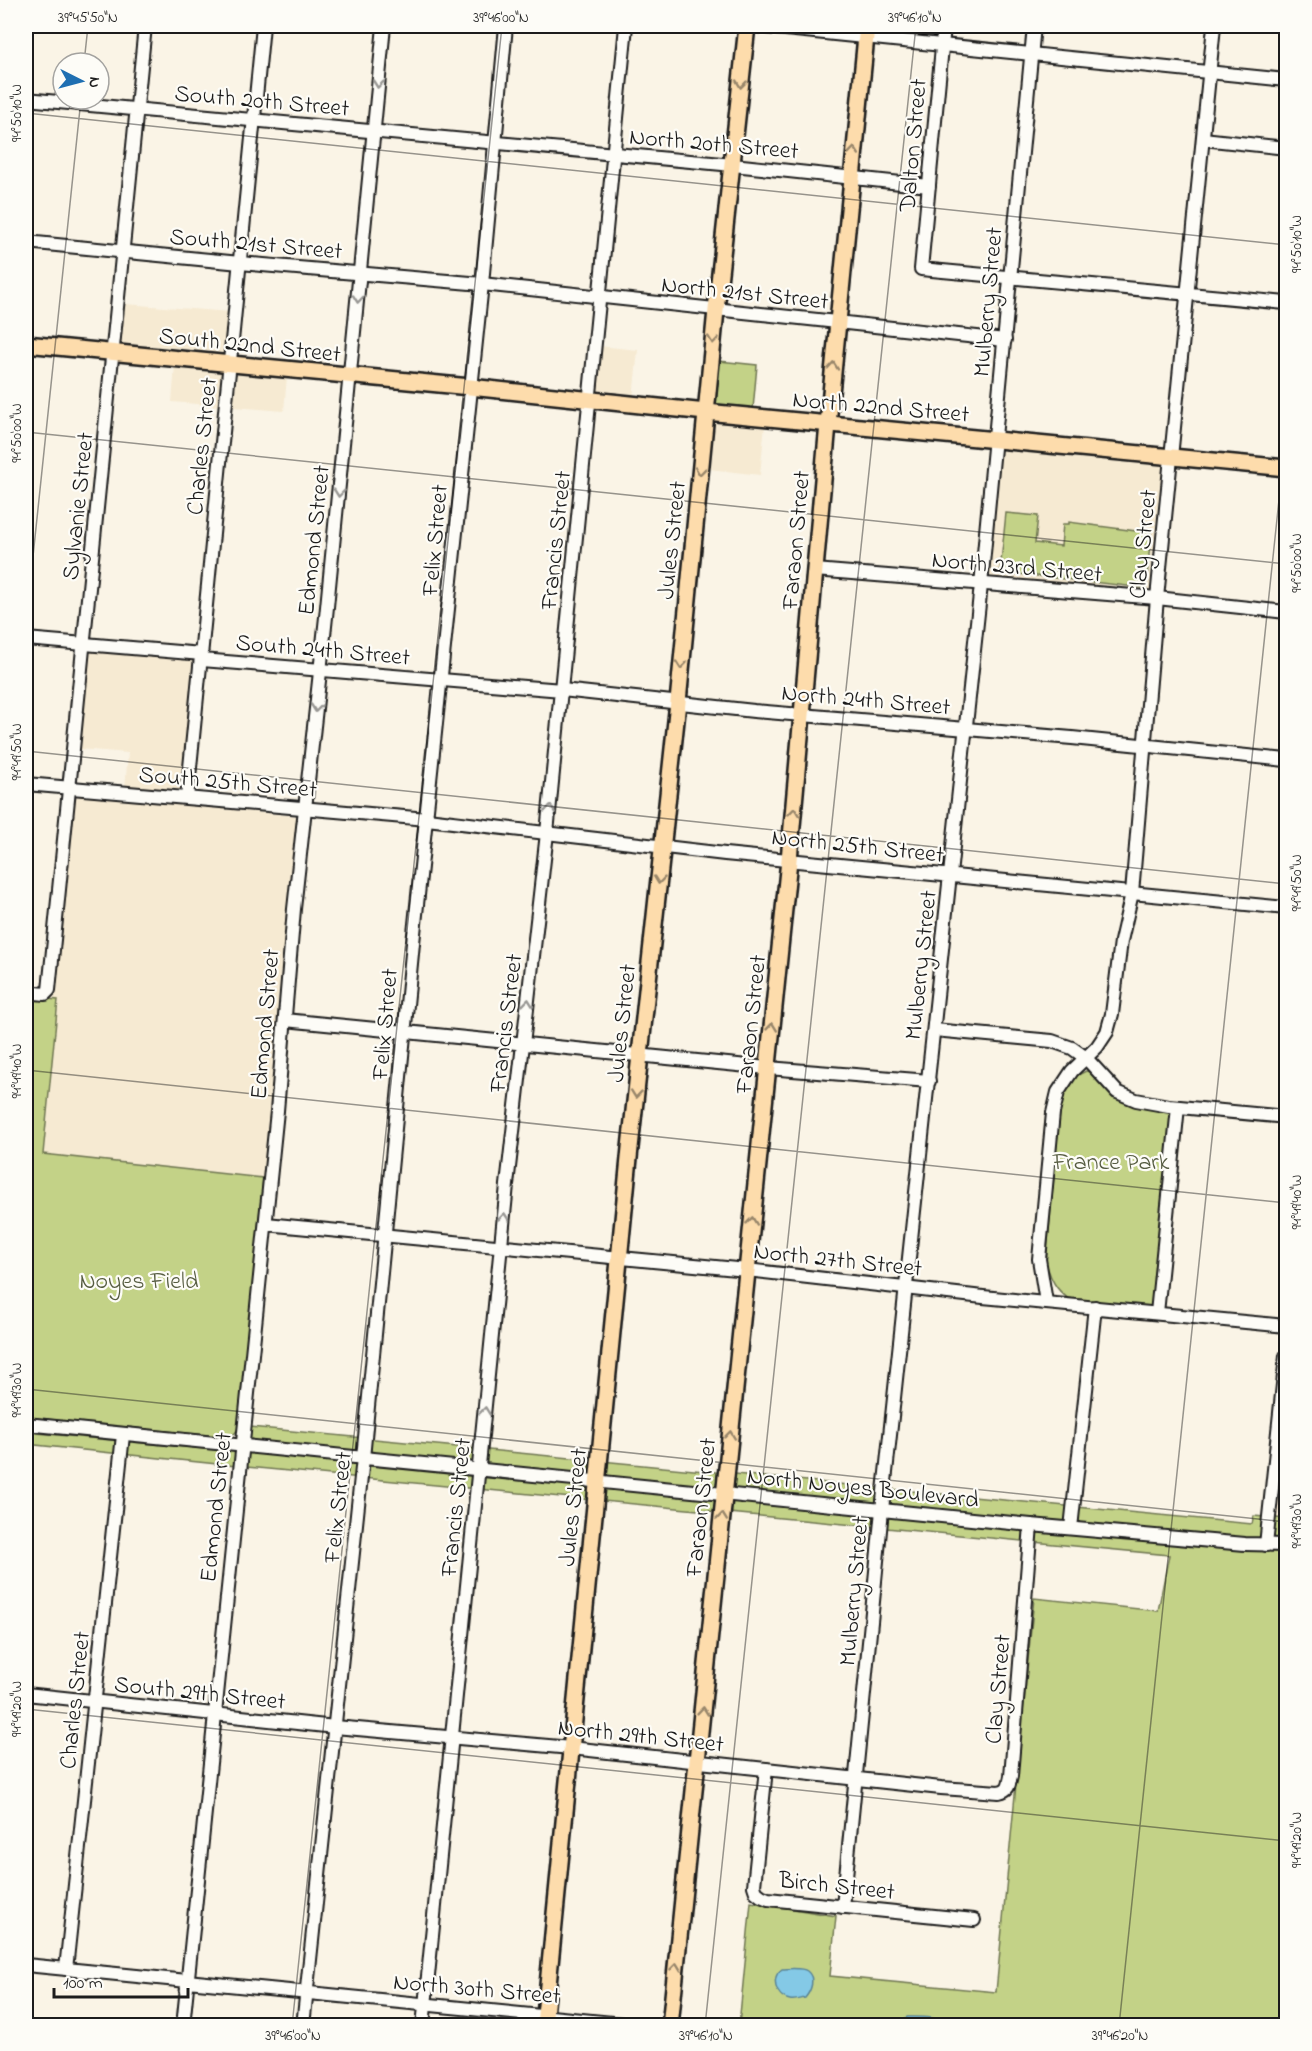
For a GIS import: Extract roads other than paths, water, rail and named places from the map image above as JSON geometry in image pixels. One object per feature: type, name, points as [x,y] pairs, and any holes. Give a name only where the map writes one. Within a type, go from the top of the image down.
[{"type":"main road","name":"Jules Street","points":[[544,2020],[640,1055],[747,26]]},
{"type":"main road","name":"Faraon Street","points":[[670,2025],[789,860],[837,323],[866,31]]},
{"type":"main road","name":"South 22nd Street","points":[[26,344],[470,387]]},
{"type":"main road","name":"North 22nd Street","points":[[470,387],[1287,468]]},
{"type":"street","name":"Sylvanie Street","points":[[26,992],[45,994],[49,990],[145,26]]},
{"type":"street","name":"Charles Street","points":[[187,798],[263,26]]},
{"type":"street","name":"Edmond Street","points":[[183,2025],[266,1224],[294,909],[321,670],[384,26]]},
{"type":"street","name":"Felix Street","points":[[303,2025],[363,1458],[482,285],[506,26]]},
{"type":"street","name":"Francis Street","points":[[423,2025],[502,1247],[562,690],[626,26]]},
{"type":"street","points":[[756,26],[866,31],[942,44],[1287,80]]},
{"type":"street","name":"Dalton Street","points":[[944,26],[921,269],[1010,277]]},
{"type":"street","name":"Mulberry Street","points":[[843,1907],[882,1510],[981,585],[1034,26]]},
{"type":"street","name":"Clay Street","points":[[1046,1302],[1040,1259],[1053,1113],[1058,1092],[1072,1071],[1107,1032],[1112,1014],[1121,941],[1132,893],[1157,598],[1214,26]]},
{"type":"street","name":"South 20th Street","points":[[26,99],[495,143]]},
{"type":"street","points":[[1203,139],[1287,148]]},
{"type":"street","name":"North 20th Street","points":[[495,143],[929,186]]},
{"type":"street","name":"South 21st Street","points":[[26,242],[482,285]]},
{"type":"street","points":[[1010,277],[1287,303]]},
{"type":"street","name":"North 21st Street","points":[[482,285],[1005,340]]},
{"type":"street","name":"North 23rd Street","points":[[815,570],[1157,598],[1287,612]]},
{"type":"street","name":"South 24th Street","points":[[26,639],[321,670],[442,680]]},
{"type":"street","name":"North 24th Street","points":[[442,680],[1287,760]]},
{"type":"street","name":"South 25th Street","points":[[26,784],[427,819]]},
{"type":"street","name":"North 25th Street","points":[[427,819],[662,847],[1287,908]]},
{"type":"street","points":[[285,1020],[768,1068],[929,1081]]},
{"type":"street","points":[[934,1029],[1052,1041],[1072,1048],[1086,1058],[1107,1083],[1123,1096],[1136,1100],[1178,1107],[1287,1117]]},
{"type":"street","points":[[1157,1313],[1178,1107]]},
{"type":"street","name":"North 27th Street","points":[[266,1224],[747,1270],[1287,1326]]},
{"type":"street","points":[[1071,1528],[1095,1307]]},
{"type":"street","points":[[1266,1545],[1287,1356]]},
{"type":"street","name":"North Noyes Boulevard","points":[[26,1424],[1031,1525],[1287,1545]]},
{"type":"street","name":"Charles Street","points":[[66,1969],[123,1435]]},
{"type":"street","name":"Clay Street","points":[[942,1788],[999,1792],[1009,1787],[1031,1525]]},
{"type":"street","name":"South 29th Street","points":[[26,1694],[335,1727]]},
{"type":"street","name":"North 29th Street","points":[[335,1727],[571,1748],[942,1788]]},
{"type":"street","name":"Birch Street","points":[[766,1769],[754,1886],[756,1892],[761,1896],[796,1903],[974,1920]]},
{"type":"street","name":"North 30th Street","points":[[26,1965],[426,2004],[544,2020],[644,2025]]},
{"type":"water","points":[[782,1969],[802,1969],[810,1974],[812,1984],[805,1998],[792,2000],[781,1995],[775,1982]]},
{"type":"water","points":[[907,2017],[924,2017],[949,2025],[901,2025]]},
{"type":"park label","name":"France Park","points":[[1111,1161]]},
{"type":"park label","name":"Noyes Field","points":[[139,1280]]}]
